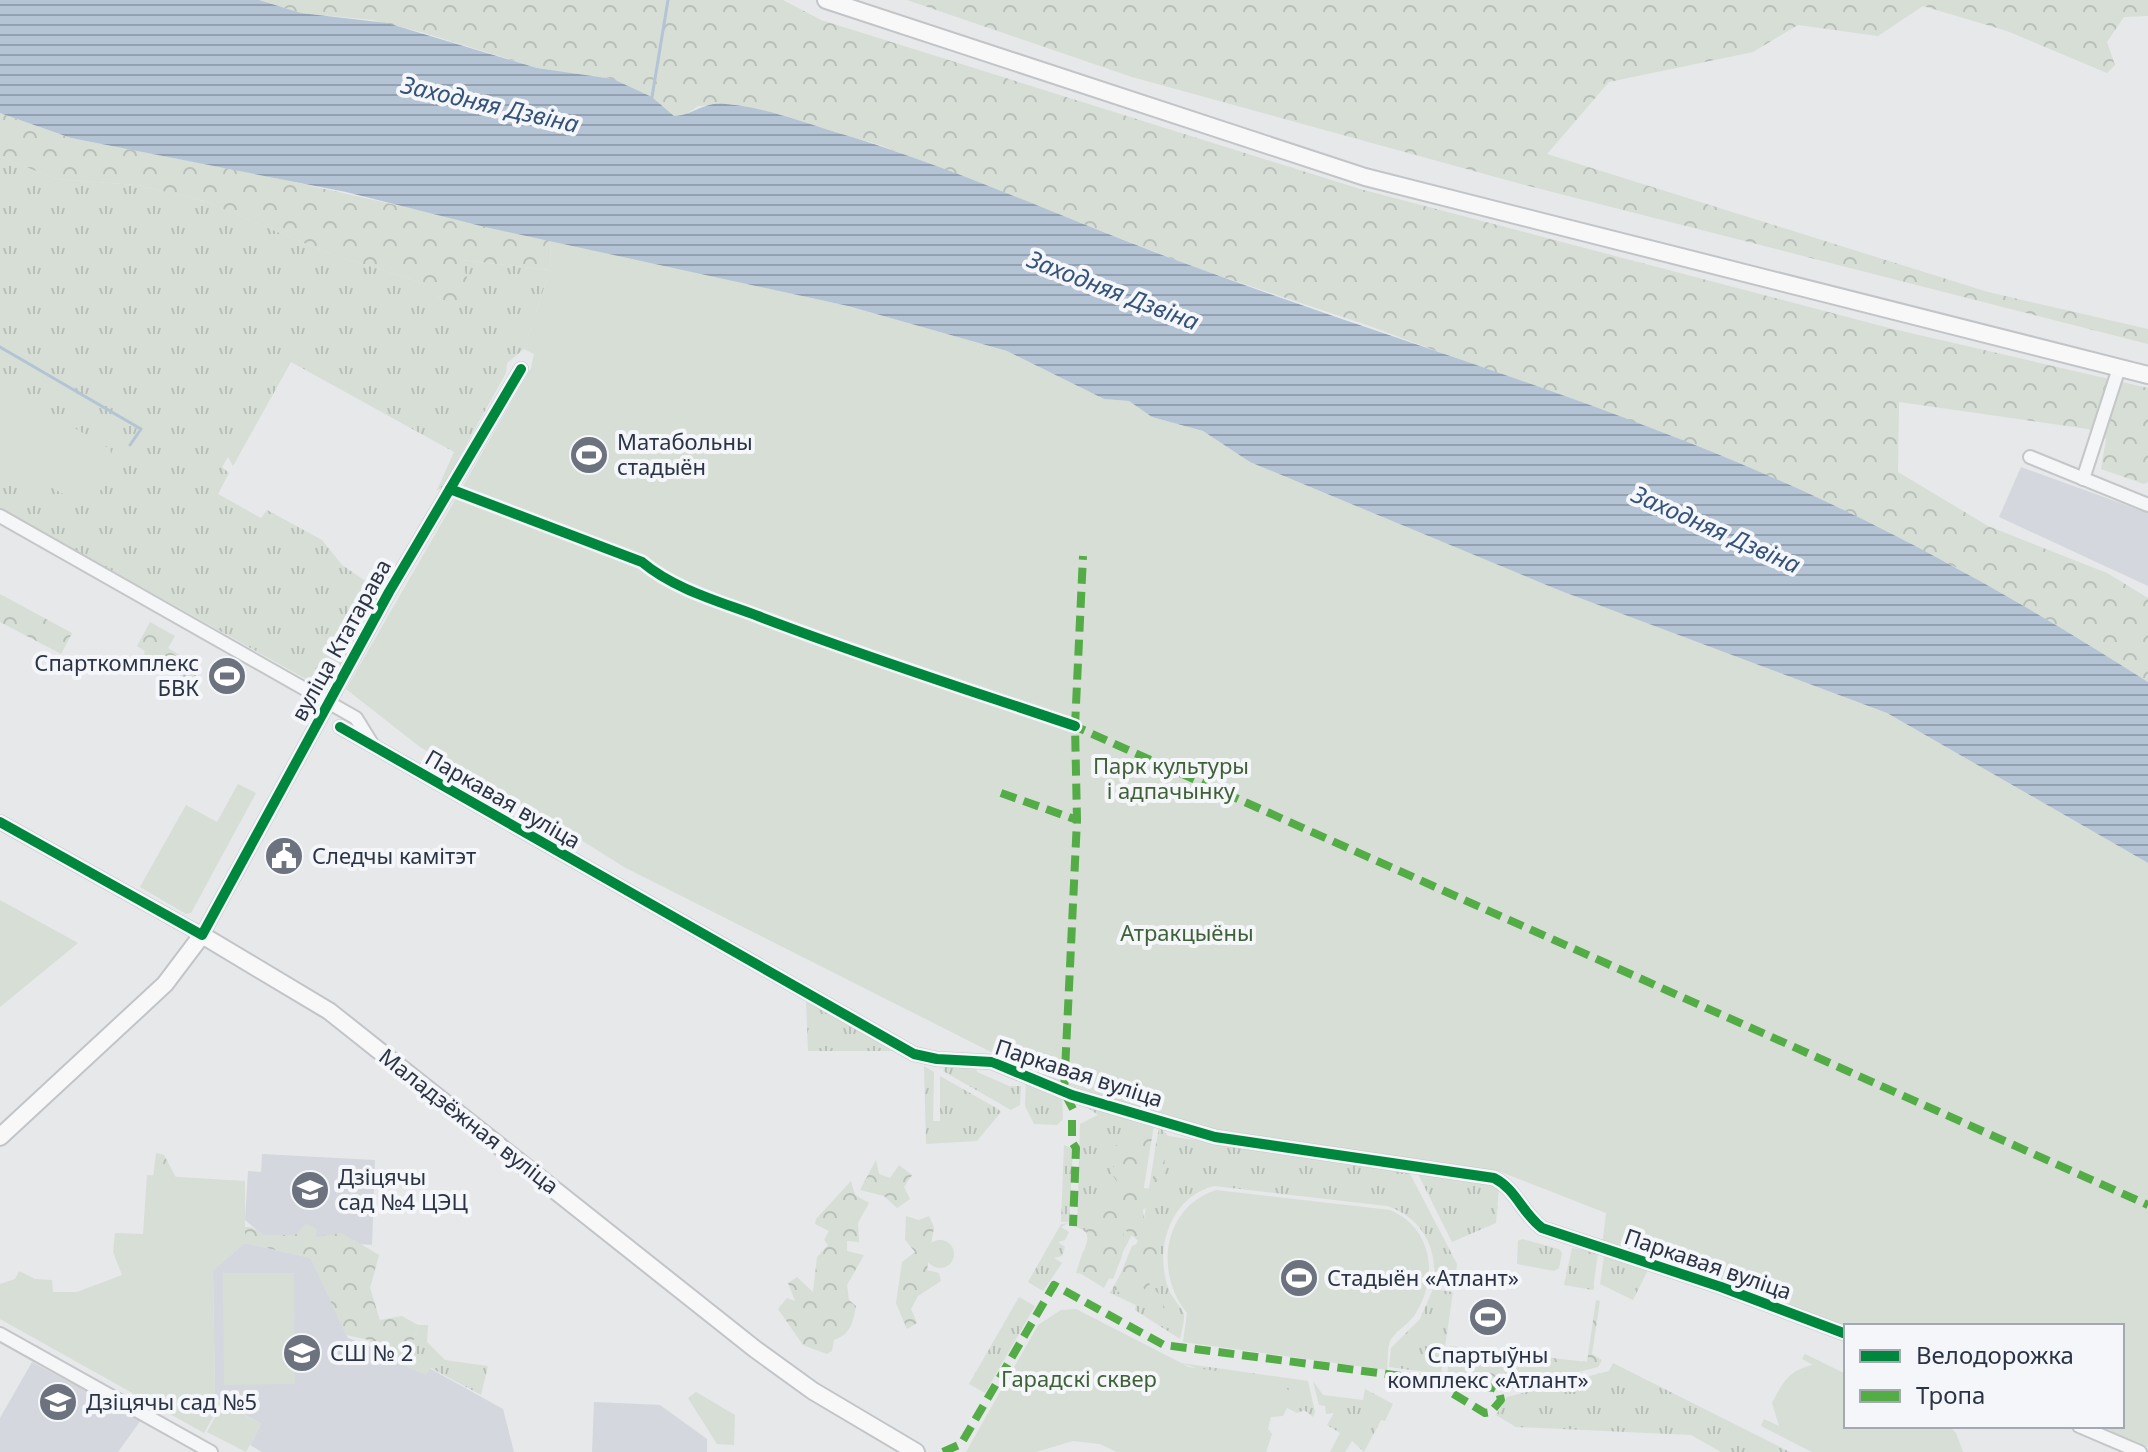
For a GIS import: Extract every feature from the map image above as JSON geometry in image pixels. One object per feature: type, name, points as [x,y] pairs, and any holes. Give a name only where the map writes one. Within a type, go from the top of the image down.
[{"type":"main road","points":[[826,0],[1365,177],[2148,375]]},
{"type":"main road","name":"вуліца Ктатарава","points":[[0,1137],[165,984],[202,935]]},
{"type":"main road","name":"Маладзёжная вуліца","points":[[202,935],[329,1011],[755,1349],[813,1391],[916,1452]]},
{"type":"street","points":[[2083,479],[2119,368]]},
{"type":"street","name":"вуліца Ктатарава","points":[[202,935],[389,592],[514,387],[521,369]]},
{"type":"street","points":[[2030,457],[2148,505]]},
{"type":"street","name":"Паркавая вуліца","points":[[0,516],[330,702],[362,724],[373,746]]},
{"type":"street","name":"Паркавая вуліца","points":[[340,727],[914,1054],[937,1059],[992,1062],[1083,1099],[1215,1137],[1494,1178],[1512,1191],[1526,1215],[1542,1228],[1721,1287],[1844,1333]]},
{"type":"street","name":"Маладзёжная вуліца","points":[[0,822],[202,935]]},
{"type":"street","points":[[0,1334],[211,1452]]},
{"type":"street","points":[[2084,1428],[2140,1452]]},
{"type":"shaded area","points":[[2021,467],[2148,513],[2148,586],[1999,517]]},
{"type":"shaded area","name":"Дзіцячы сад №4 ЦЭЦ","points":[[262,1154],[375,1160],[372,1245],[265,1237],[245,1220],[248,1171],[261,1172]]},
{"type":"shaded area","name":"СШ № 2","points":[[245,1243],[311,1258],[348,1338],[431,1369],[503,1409],[514,1452],[262,1452],[250,1445],[261,1424],[215,1397],[213,1270]]},
{"type":"shaded area","name":"Дзіцячы сад №5","points":[[32,1362],[141,1420],[118,1452],[0,1452],[0,1418]]},
{"type":"shaded area","points":[[594,1402],[660,1405],[707,1439],[707,1452],[592,1452]]},
{"type":"green space","points":[[259,0],[783,0],[821,20],[1360,189],[1893,329],[2148,388],[2148,482],[2144,484],[2101,469],[2106,439],[2088,429],[1899,402],[1898,472],[1988,526],[2107,573],[2148,598],[2148,682],[1957,568],[1812,495],[1367,325],[1199,269],[880,145],[732,104],[698,106],[685,115],[674,116],[652,97],[612,79],[537,68],[372,20],[301,13]]},
{"type":"green space","points":[[907,0],[2148,0],[2148,16],[2124,17],[2107,42],[2115,65],[2107,73],[2007,31],[1923,6],[1878,36],[1798,25],[1753,52],[1609,82],[1547,154],[1988,292],[2148,329],[2148,344],[1521,184],[1132,77]]},
{"type":"green space","points":[[0,113],[71,138],[263,175],[551,240],[550,270],[462,260],[467,278],[460,300],[441,300],[423,283],[328,253],[204,201],[137,185],[57,179],[0,157]]},
{"type":"green space","points":[[0,157],[57,179],[137,185],[204,201],[328,253],[423,283],[441,300],[461,260],[550,270],[524,349],[507,363],[506,373],[442,488],[437,490],[454,452],[291,362],[233,466],[228,457],[222,467],[229,473],[218,494],[261,518],[267,510],[322,540],[342,565],[380,591],[338,670],[327,664],[315,684],[0,508]]},
{"type":"green space","name":"Парк культуры і адпачынку","points":[[551,240],[848,306],[1007,351],[1104,399],[1129,401],[1152,417],[1203,431],[1250,462],[1561,591],[1887,713],[2148,863],[2148,1447],[2102,1428],[2124,1428],[2124,1324],[1844,1324],[1844,1327],[1602,1246],[1606,1213],[1501,1172],[1197,1128],[1052,1079],[987,1050],[624,867],[554,823],[420,747],[346,689],[531,368],[534,354],[524,349],[550,270]]},
{"type":"green space","points":[[0,391],[12,391],[110,449],[112,470],[107,485],[94,494],[74,500],[0,459]]},
{"type":"green space","points":[[0,594],[72,633],[61,654],[0,622]]},
{"type":"green space","points":[[150,622],[175,636],[168,648],[201,667],[192,682],[144,654],[145,651],[137,646]]},
{"type":"green space","points":[[238,784],[256,793],[191,913],[186,914],[140,887],[186,805],[217,822]]},
{"type":"green space","points":[[0,900],[78,943],[0,1007]]},
{"type":"green space","points":[[806,1000],[899,1051],[808,1051]]},
{"type":"green space","points":[[975,1064],[977,1072],[1009,1086],[1021,1086],[1020,1105],[1011,1110],[943,1071],[946,1065]]},
{"type":"green space","points":[[924,1066],[934,1072],[933,1121],[940,1121],[940,1076],[1001,1112],[977,1141],[926,1144]]},
{"type":"green space","points":[[1026,1080],[1062,1095],[1063,1119],[1057,1125],[1034,1124],[1025,1106]]},
{"type":"green space","points":[[1081,1103],[1154,1125],[1138,1223],[1104,1288],[1078,1272],[1089,1234],[1077,1227],[1080,1124],[1098,1115]]},
{"type":"green space","points":[[1159,1126],[1168,1136],[1409,1172],[1457,1264],[1455,1284],[1434,1281],[1433,1256],[1424,1234],[1409,1217],[1387,1206],[1214,1186],[1199,1192],[1177,1212],[1165,1241],[1164,1272],[1168,1288],[1184,1314],[1180,1339],[1135,1310],[1136,1305],[1110,1293],[1136,1246],[1143,1225]]},
{"type":"green space","points":[[1141,1131],[1152,1139],[1137,1176],[1144,1188],[1152,1189],[1156,1143],[1163,1143],[1165,1163],[1161,1189],[1143,1210],[1145,1227],[1159,1244],[1161,1272],[1149,1284],[1160,1295],[1167,1314],[1153,1316],[1144,1302],[1148,1293],[1137,1281],[1131,1285],[1132,1297],[1114,1290],[1132,1246],[1140,1242],[1124,1229],[1122,1256],[1113,1279],[1076,1273],[1083,1251],[1090,1249],[1085,1227],[1108,1206],[1106,1191],[1119,1185],[1110,1171],[1116,1164],[1110,1151],[1123,1139],[1133,1139]]},
{"type":"green space","points":[[1064,1145],[1073,1149],[1069,1222],[1061,1222]]},
{"type":"green space","points":[[156,1153],[164,1155],[179,1183],[234,1227],[251,1227],[264,1235],[295,1235],[306,1224],[317,1229],[316,1237],[342,1233],[379,1255],[370,1288],[380,1320],[402,1316],[418,1325],[414,1340],[403,1344],[400,1364],[393,1363],[369,1340],[346,1335],[311,1258],[245,1243],[146,1238]]},
{"type":"green space","points":[[876,1160],[879,1174],[890,1178],[899,1165],[912,1175],[904,1187],[910,1199],[897,1208],[884,1196],[860,1190]]},
{"type":"green space","points":[[1417,1172],[1494,1183],[1499,1187],[1496,1223],[1452,1242]]},
{"type":"green space","points":[[147,1175],[245,1181],[245,1243],[213,1270],[215,1397],[220,1404],[204,1433],[0,1319],[0,1284],[15,1279],[19,1271],[35,1279],[52,1280],[53,1292],[77,1292],[122,1275],[113,1252],[115,1233],[143,1234]]},
{"type":"green space","points":[[851,1181],[855,1195],[869,1203],[858,1223],[859,1242],[847,1241],[847,1251],[864,1255],[847,1285],[849,1300],[856,1306],[852,1322],[848,1331],[834,1340],[832,1351],[827,1354],[803,1345],[778,1309],[787,1298],[795,1301],[788,1283],[797,1277],[813,1292],[817,1257],[828,1245],[824,1240],[829,1231],[815,1224],[816,1219]]},
{"type":"green space","name":"Стадыён «Атлант»","points":[[1216,1190],[1390,1210],[1415,1228],[1427,1253],[1428,1282],[1414,1315],[1391,1339],[1387,1370],[1183,1342],[1187,1313],[1170,1279],[1169,1243],[1184,1211]]},
{"type":"green space","points":[[906,1216],[919,1220],[929,1216],[934,1227],[927,1270],[939,1273],[941,1281],[918,1296],[911,1309],[917,1323],[907,1329],[896,1303],[902,1262],[915,1252],[905,1240]]},
{"type":"green space","points":[[1069,1223],[1061,1227],[1069,1232],[1065,1240],[1058,1242],[1065,1247],[1062,1256],[1054,1258],[1062,1263],[1043,1291],[1028,1282],[1061,1224]]},
{"type":"green space","points":[[1522,1239],[1559,1249],[1562,1253],[1559,1268],[1554,1271],[1517,1264],[1518,1241]]},
{"type":"green space","points":[[940,1240],[950,1244],[954,1254],[950,1264],[940,1268],[930,1264],[926,1254],[930,1244]]},
{"type":"green space","points":[[1572,1248],[1598,1252],[1593,1290],[1564,1285]]},
{"type":"green space","points":[[1604,1257],[1648,1270],[1633,1300],[1600,1284]]},
{"type":"green space","points":[[223,1273],[294,1273],[295,1384],[224,1385]]},
{"type":"green space","points":[[1433,1289],[1453,1292],[1441,1374],[1389,1367],[1391,1348],[1420,1319]]},
{"type":"green space","points":[[1019,1297],[1035,1306],[985,1393],[969,1384]]},
{"type":"green space","points":[[1596,1300],[1600,1301],[1592,1354],[1602,1360],[1598,1367],[1507,1390],[1497,1382],[1447,1376],[1450,1346],[1587,1362]]},
{"type":"green space","name":"Гарадскі сквер","points":[[1076,1309],[1189,1367],[1279,1380],[1299,1402],[1295,1412],[1287,1408],[1283,1416],[1271,1417],[1268,1429],[1272,1434],[1266,1452],[1117,1452],[1100,1444],[1073,1441],[1036,1452],[966,1452],[1038,1325],[1061,1310]]},
{"type":"green space","points":[[418,1325],[428,1325],[427,1342],[445,1360],[488,1366],[481,1395],[431,1368],[426,1375],[400,1364],[403,1344],[414,1340]]},
{"type":"green space","points":[[1805,1354],[1844,1373],[1844,1428],[1951,1428],[1963,1452],[1812,1452],[1761,1426],[1764,1419],[1779,1426],[1772,1403],[1788,1378],[1798,1370],[1813,1365],[1802,1359]]},
{"type":"green space","points":[[1181,1363],[1308,1381],[1315,1412],[1313,1417],[1304,1410],[1295,1412],[1299,1402]]},
{"type":"green space","points":[[1613,1363],[1790,1452],[1721,1452],[1691,1435],[1516,1427],[1496,1415],[1507,1397],[1609,1371]]},
{"type":"green space","points":[[1313,1381],[1323,1395],[1363,1400],[1365,1389],[1393,1404],[1364,1452],[1352,1441],[1345,1452],[1330,1452],[1340,1433],[1327,1425],[1334,1413],[1326,1414],[1325,1406],[1319,1405]]},
{"type":"green space","points":[[696,1392],[735,1415],[734,1445],[717,1444],[688,1398]]},
{"type":"green space","points":[[223,1403],[261,1424],[246,1452],[207,1432]]},
{"type":"water","name":"Заходняя Дзвіна","points":[[0,0],[259,0],[301,13],[387,23],[537,68],[613,79],[652,97],[674,116],[718,104],[768,111],[928,163],[1157,253],[1662,432],[1812,495],[1941,560],[2148,682],[2148,863],[1887,713],[1561,591],[1250,462],[1203,431],[1152,417],[1129,401],[1104,399],[1007,351],[848,306],[485,227],[346,192],[71,138],[0,113]]},
{"type":"waterway","points":[[652,97],[668,0]]},
{"type":"waterway","points":[[0,347],[141,429],[130,445]]},
{"type":"marked path","points":[[1073,1109],[1064,1092],[1077,820],[1075,726],[1083,556]]},
{"type":"marked path","points":[[1070,724],[2148,1205]]},
{"type":"marked path","points":[[1001,793],[1077,820]]},
{"type":"marked path","points":[[1072,1120],[1072,1142],[1076,1148],[1073,1226]]},
{"type":"marked path","points":[[943,1452],[961,1444],[1054,1285],[1164,1345],[1494,1388],[1499,1391],[1501,1400],[1491,1412],[1485,1413],[1447,1390],[1443,1382]]},
{"type":"cycle path","points":[[0,822],[202,935],[389,592],[521,369]]},
{"type":"cycle path","points":[[450,489],[642,562],[668,580],[712,599],[876,659],[1075,726]]},
{"type":"cycle path","points":[[340,727],[914,1054],[937,1059],[992,1062],[1072,1095],[1215,1137],[1494,1178],[1508,1188],[1542,1228],[1721,1287],[1844,1333]]},
{"type":"place","name":"Матабольны стадыён","points":[[589,455]]},
{"type":"place","name":"Спарткомплекс БВК","points":[[227,676]]},
{"type":"place","name":"Следчы камітэт","points":[[284,856]]},
{"type":"place","name":"Дзіцячы сад №4 ЦЭЦ","points":[[310,1190]]},
{"type":"place","name":"Стадыён «Атлант»","points":[[1299,1278]]},
{"type":"place","name":"Спартыўны комплекс «Атлант»","points":[[1488,1317]]},
{"type":"place","name":"СШ № 2","points":[[302,1353]]},
{"type":"place","name":"Дзіцячы сад №5","points":[[58,1402]]},
{"type":"park label","name":"Атракцыёны","points":[[1187,933]]}]
